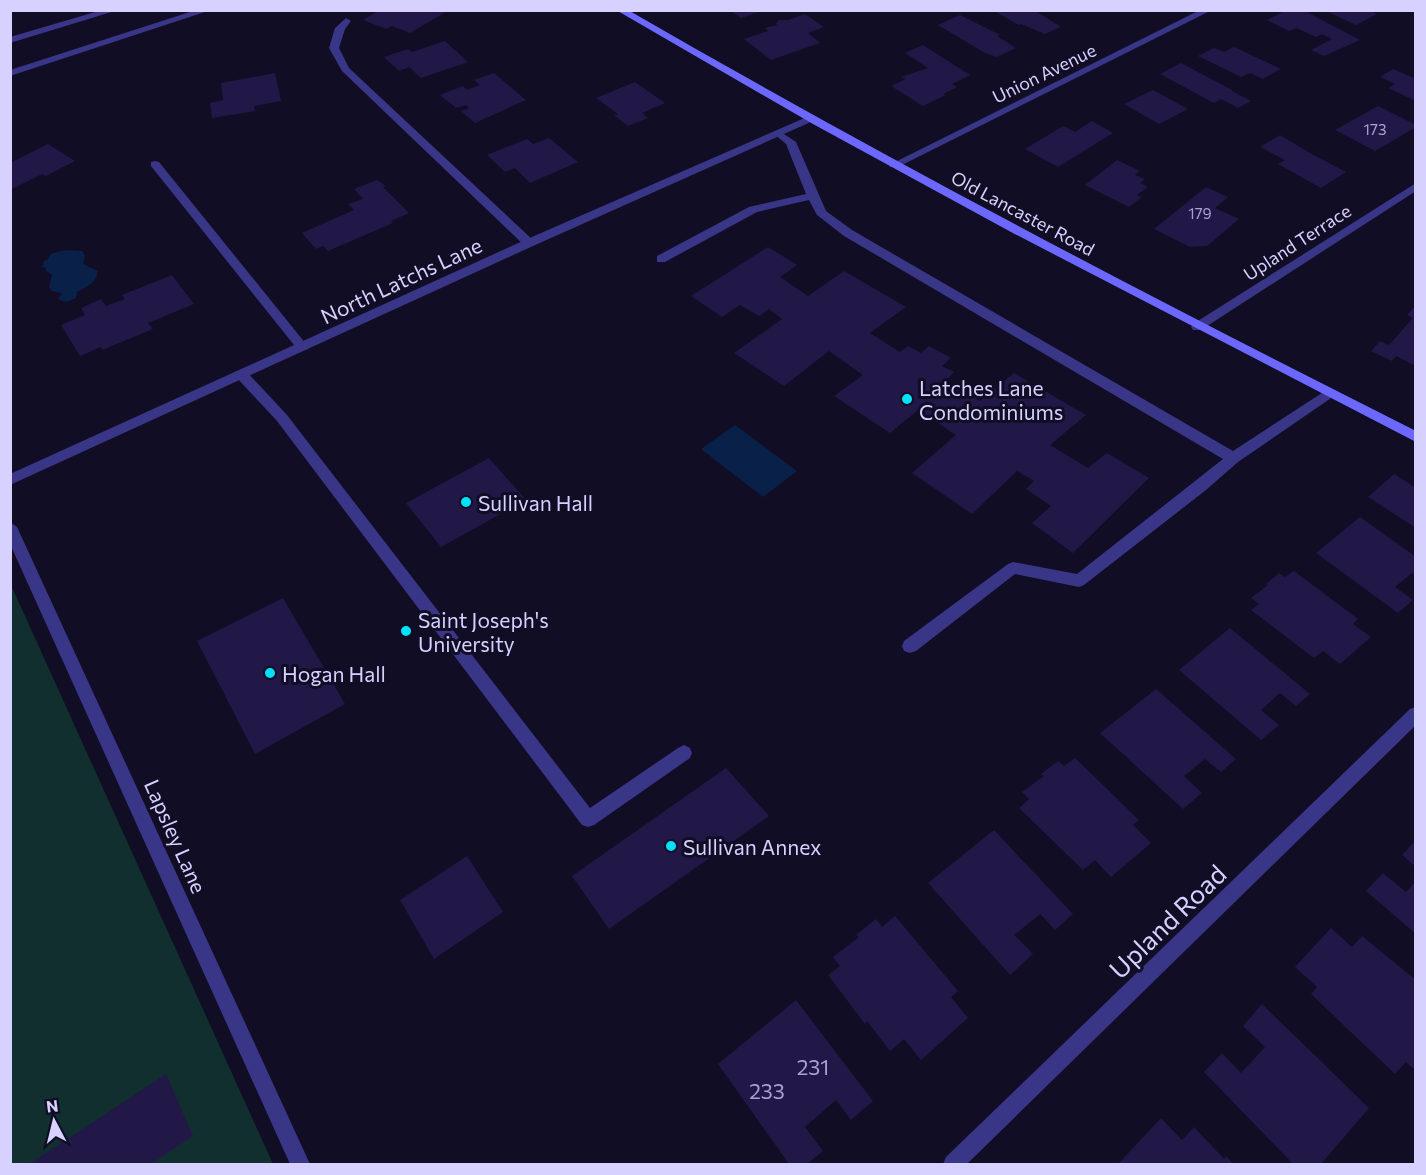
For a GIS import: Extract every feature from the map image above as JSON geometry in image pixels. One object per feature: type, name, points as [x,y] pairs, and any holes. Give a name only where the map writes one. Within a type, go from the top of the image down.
[{"type":"main road","name":"Old Lancaster Road","points":[[621,11],[894,165],[1197,327],[1416,437]]},
{"type":"street","points":[[10,40],[114,10]]},
{"type":"street","points":[[10,73],[207,10]]},
{"type":"street","name":"Union Avenue","points":[[894,165],[1208,10]]},
{"type":"street","points":[[346,21],[340,28],[333,48],[345,69],[529,243]]},
{"type":"street","name":"North Latchs Lane","points":[[10,480],[529,243],[809,119]]},
{"type":"street","points":[[778,133],[791,142],[821,213],[848,233],[1233,458]]},
{"type":"street","points":[[155,164],[302,347]]},
{"type":"street","name":"Upland Terrace","points":[[1197,327],[1416,186]]},
{"type":"street","points":[[661,259],[753,209],[813,196]]},
{"type":"street","points":[[241,374],[282,418],[588,819],[684,753]]},
{"type":"street","points":[[910,646],[1013,568],[1079,580],[1201,486],[1233,458],[1330,394]]},
{"type":"street","name":"Lapsley Lane","points":[[10,526],[300,1164]]},
{"type":"street","name":"Upland Road","points":[[953,1164],[1416,714]]},
{"type":"green space","points":[[11,585],[273,1164],[11,1164]]},
{"type":"water","points":[[65,250],[82,251],[85,256],[83,264],[98,271],[93,282],[77,292],[76,298],[66,302],[58,299],[62,293],[52,291],[49,287],[52,275],[46,271],[45,267],[42,268],[44,261],[51,254]]},
{"type":"water","points":[[735,425],[797,471],[763,497],[701,449]]},
{"type":"building","points":[[380,10],[389,12],[449,10],[410,33],[392,26],[386,29],[363,20]]},
{"type":"building","points":[[729,10],[761,10],[761,11],[741,18]]},
{"type":"building","points":[[992,10],[1034,10],[1061,27],[1045,34],[1019,25]]},
{"type":"building","points":[[1286,10],[1303,10],[1360,40],[1324,56],[1311,50],[1332,39],[1322,34],[1316,37],[1296,28],[1289,31],[1267,20]]},
{"type":"building","points":[[1324,10],[1369,10],[1377,14],[1356,25]]},
{"type":"building","points":[[805,14],[824,27],[808,33],[820,43],[771,60],[744,39],[768,31],[765,28],[777,25],[779,20],[788,20]]},
{"type":"building","points":[[960,15],[1000,35],[997,36],[1016,48],[997,57],[985,53],[938,25]]},
{"type":"building","points":[[445,41],[468,62],[421,78],[409,67],[399,71],[384,57],[408,49],[412,52]]},
{"type":"building","points":[[923,45],[970,75],[952,84],[957,87],[943,94],[946,95],[923,106],[891,86],[906,79],[901,77],[928,68],[905,53]]},
{"type":"building","points":[[1234,47],[1281,69],[1263,79],[1250,73],[1241,77],[1198,56],[1214,48],[1224,52]]},
{"type":"building","points":[[1181,63],[1251,101],[1238,108],[1221,99],[1214,103],[1160,74]]},
{"type":"building","points":[[1393,69],[1416,79],[1416,101],[1388,88],[1395,84],[1380,77]]},
{"type":"building","points":[[275,73],[281,101],[254,106],[255,111],[212,118],[210,103],[223,100],[221,83]]},
{"type":"building","points":[[494,73],[526,100],[475,123],[461,111],[469,108],[466,105],[456,108],[440,95],[463,86],[467,90],[480,85],[474,80]]},
{"type":"building","points":[[635,82],[665,103],[642,113],[648,118],[628,126],[614,115],[618,114],[596,98]]},
{"type":"building","points":[[1153,90],[1188,109],[1159,124],[1124,104]]},
{"type":"building","points":[[1378,106],[1416,127],[1375,151],[1335,130]]},
{"type":"building","points":[[1092,121],[1113,133],[1058,167],[1025,149],[1063,126],[1075,132]]},
{"type":"building","points":[[1280,135],[1346,172],[1321,188],[1278,164],[1285,160],[1260,147]]},
{"type":"building","points":[[549,138],[578,162],[530,183],[515,168],[505,172],[487,155],[527,139],[533,144]]},
{"type":"building","points":[[48,144],[75,161],[46,176],[42,174],[10,190],[10,163]]},
{"type":"building","points":[[1117,160],[1140,171],[1135,175],[1145,179],[1140,183],[1148,187],[1137,195],[1142,197],[1129,207],[1085,185]]},
{"type":"building","points":[[377,180],[386,186],[383,187],[409,213],[391,221],[393,223],[328,251],[323,246],[316,249],[302,233],[354,210],[348,204],[363,199],[354,189]]},
{"type":"building","points":[[1206,187],[1228,197],[1215,208],[1239,219],[1207,246],[1190,247],[1154,229]]},
{"type":"building","name":"Latches Lane Condominiums","points":[[768,247],[797,265],[780,277],[808,296],[844,271],[906,307],[870,333],[900,352],[908,346],[921,353],[929,346],[951,358],[942,366],[954,372],[946,381],[980,401],[1014,373],[1086,415],[1050,445],[1088,468],[1107,453],[1149,478],[1073,553],[1032,523],[1051,506],[1026,489],[1034,481],[1017,471],[972,514],[912,473],[956,435],[918,410],[890,433],[834,396],[863,375],[829,351],[784,386],[734,353],[782,319],[769,309],[759,316],[740,305],[722,317],[691,296]]},
{"type":"building","points":[[172,275],[194,304],[148,323],[153,329],[102,350],[101,347],[80,356],[61,325],[85,315],[81,308],[101,299],[106,306],[125,299],[122,295]]},
{"type":"building","points":[[1416,305],[1416,366],[1396,356],[1392,361],[1371,351],[1380,341],[1389,345],[1413,318],[1407,315]]},
{"type":"building","name":"Sullivan Hall","points":[[489,458],[526,500],[441,547],[406,503]]},
{"type":"building","points":[[1394,474],[1416,488],[1416,528],[1368,497]]},
{"type":"building","points":[[1360,517],[1416,557],[1416,576],[1412,573],[1395,587],[1413,600],[1398,613],[1316,553]]},
{"type":"building","points":[[1294,571],[1358,619],[1353,624],[1371,637],[1340,664],[1323,651],[1314,658],[1251,610],[1259,604],[1251,598],[1268,585],[1266,584],[1279,573],[1285,577]]},
{"type":"building","name":"Hogan Hall","points":[[283,598],[345,704],[255,754],[197,641]]},
{"type":"building","points":[[1230,628],[1310,694],[1296,706],[1280,693],[1261,710],[1279,725],[1261,740],[1179,670]]},
{"type":"building","points":[[1156,689],[1236,759],[1221,772],[1205,759],[1184,776],[1202,793],[1183,809],[1100,733]]},
{"type":"building","points":[[1075,758],[1139,820],[1133,825],[1151,843],[1111,877],[1095,860],[1083,870],[1019,808],[1029,799],[1022,792],[1044,776],[1041,774],[1058,761],[1064,766]]},
{"type":"building","name":"Sullivan Annex","points":[[726,768],[769,816],[609,929],[572,876]]},
{"type":"building","points":[[994,830],[1073,914],[1055,930],[1040,914],[1014,935],[1033,954],[1010,975],[928,883]]},
{"type":"building","points":[[1416,840],[1416,867],[1402,855]]},
{"type":"building","points":[[467,856],[503,912],[434,959],[400,900]]},
{"type":"building","points":[[1383,873],[1406,892],[1416,881],[1416,934],[1366,891]]},
{"type":"building","points":[[895,916],[958,991],[951,997],[968,1018],[921,1060],[904,1039],[890,1051],[867,1021],[865,1024],[828,975],[840,966],[833,957],[859,937],[856,935],[876,919],[882,927]]},
{"type":"building","points":[[1331,928],[1352,947],[1362,936],[1416,980],[1415,1070],[1406,1062],[1395,1074],[1311,994],[1317,987],[1295,967]]},
{"type":"building","points":[[796,1000],[873,1101],[851,1120],[836,1100],[805,1127],[823,1151],[807,1164],[789,1164],[718,1064]]},
{"type":"building","points":[[1262,1004],[1369,1108],[1321,1164],[1293,1164],[1204,1072],[1222,1053],[1241,1073],[1265,1047],[1243,1026]]},
{"type":"building","points":[[166,1074],[193,1136],[151,1164],[29,1164]]},
{"type":"building","points":[[1161,1118],[1182,1140],[1194,1127],[1224,1159],[1226,1156],[1233,1164],[1118,1164]]},
{"type":"place","name":"Latches Lane Condominiums","points":[[907,399]]},
{"type":"place","name":"Sullivan Hall","points":[[466,502]]},
{"type":"place","name":"Saint Joseph's University","points":[[406,631]]},
{"type":"place","name":"Hogan Hall","points":[[270,673]]},
{"type":"place","name":"Sullivan Annex","points":[[671,846]]}]
